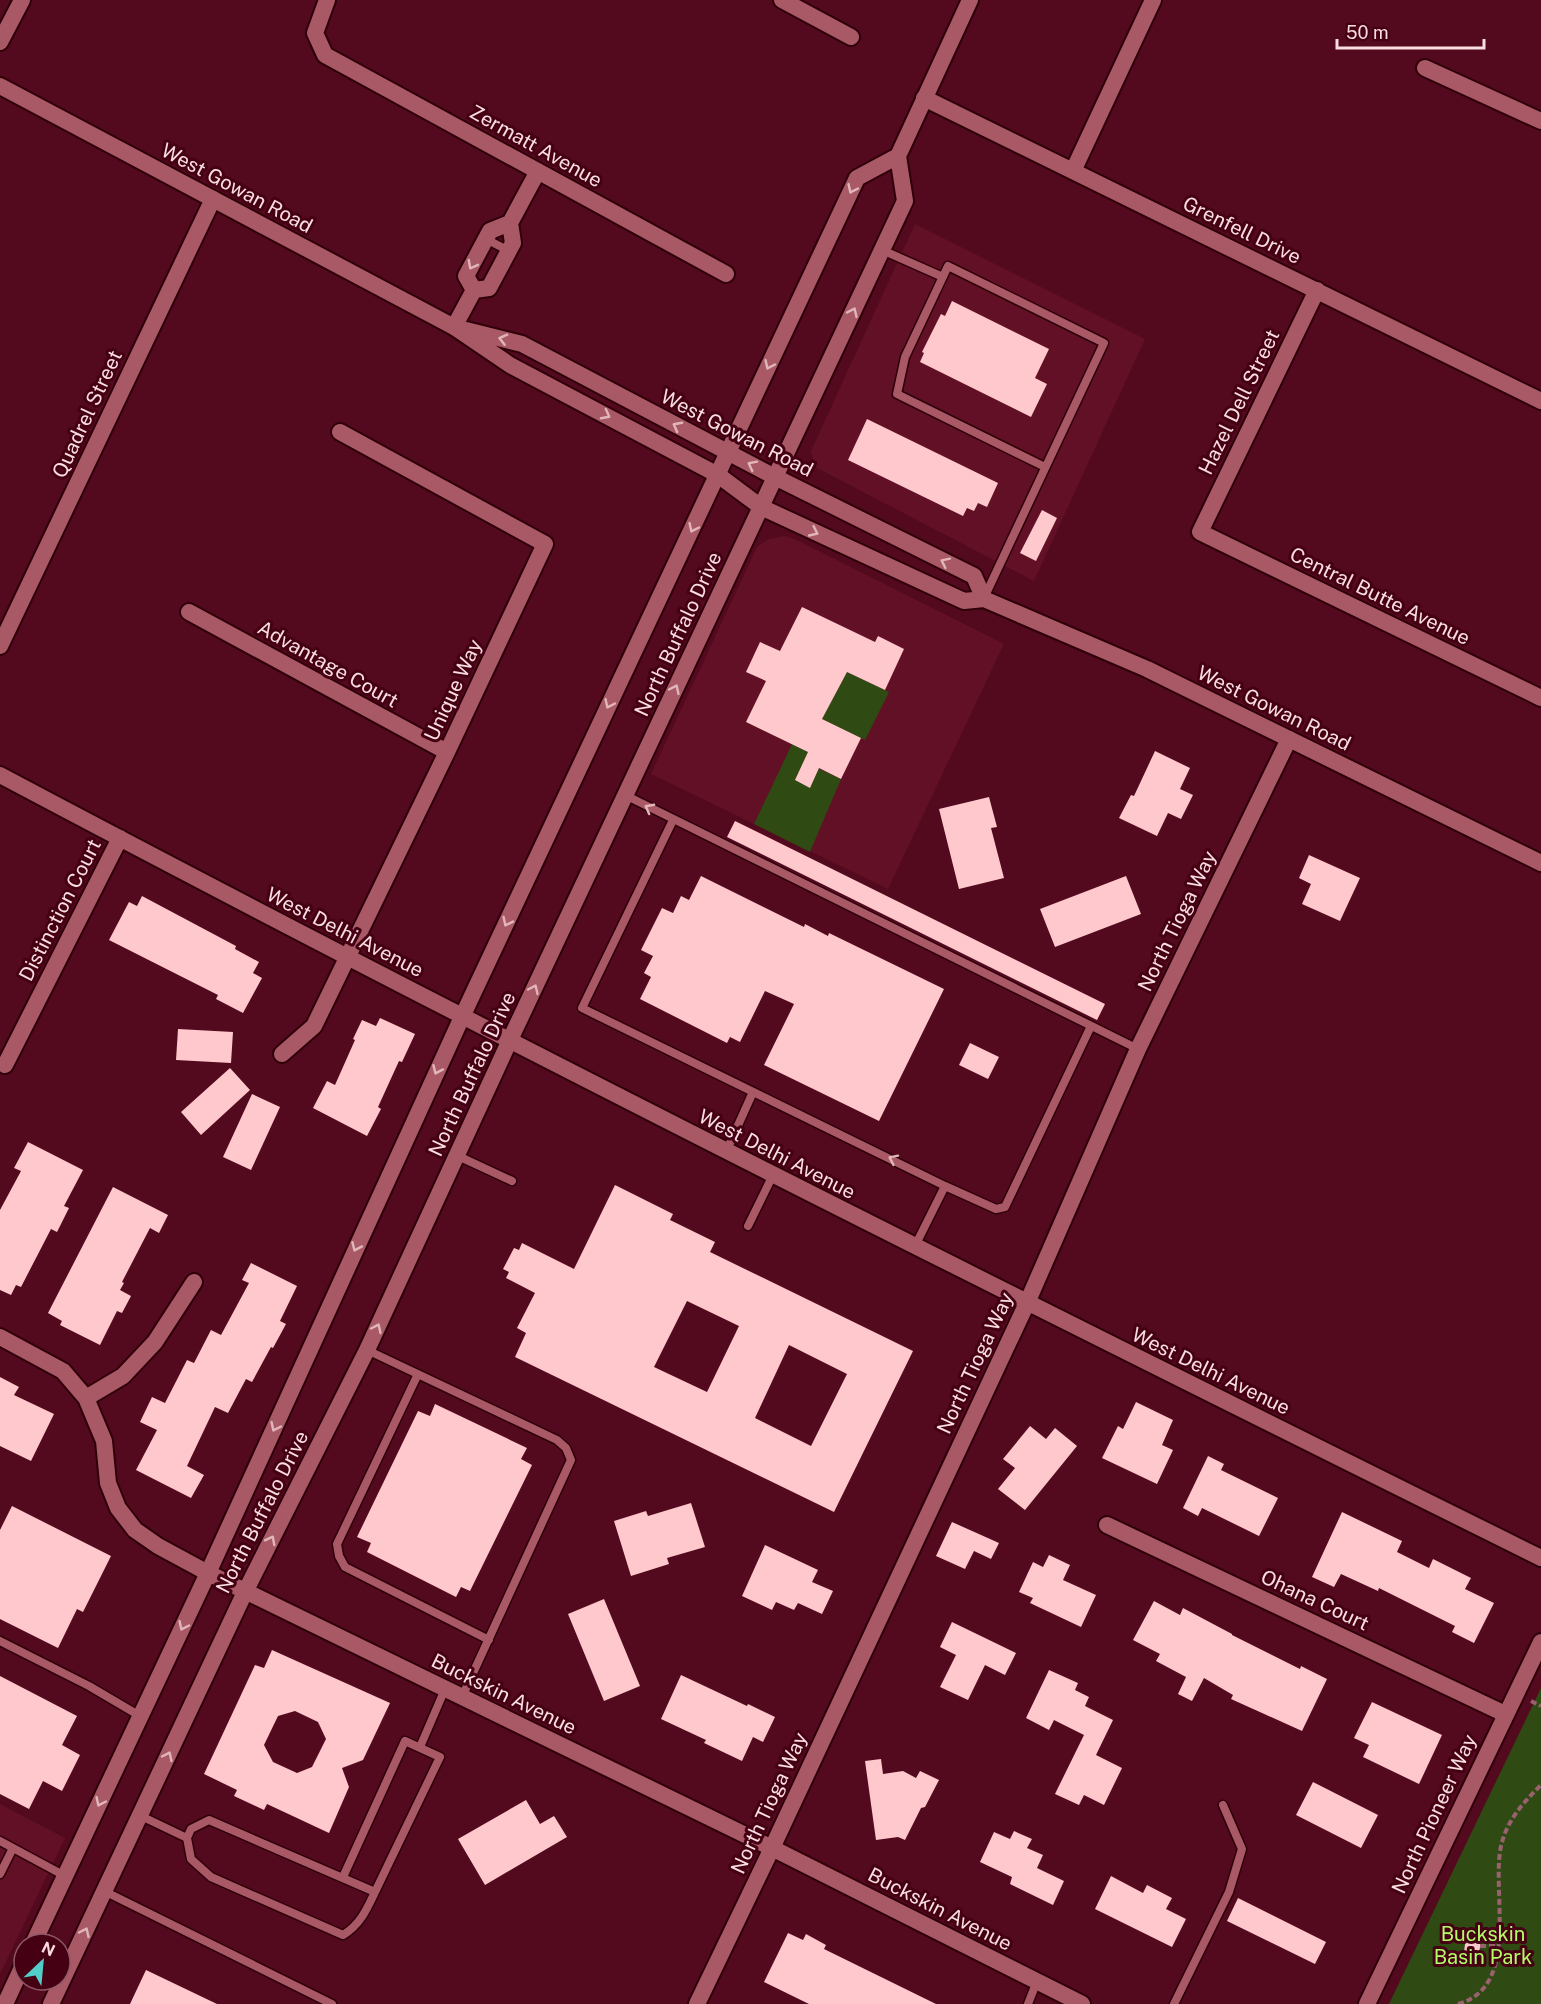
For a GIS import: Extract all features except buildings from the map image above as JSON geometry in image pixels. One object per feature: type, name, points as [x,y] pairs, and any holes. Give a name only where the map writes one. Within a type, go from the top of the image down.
[{"type":"street","points":[[0,42],[22,0]]},
{"type":"street","name":"Zermatt Avenue","points":[[327,0],[315,33],[326,55],[726,274]]},
{"type":"street","points":[[782,0],[851,38]]},
{"type":"street","points":[[898,156],[970,0]]},
{"type":"street","points":[[1073,171],[1154,0]]},
{"type":"street","points":[[1425,68],[1541,121]]},
{"type":"street","name":"West Gowan Road","points":[[0,86],[454,327],[510,365],[718,475],[761,507],[964,601],[984,599],[1147,669],[1541,863]]},
{"type":"street","name":"Grenfell Drive","points":[[924,98],[1541,401]]},
{"type":"street","name":"North Buffalo Drive","points":[[39,1932],[208,1573],[462,1017],[857,178],[898,156],[905,201],[509,1042],[367,1350],[245,1592],[51,2004]]},
{"type":"street","points":[[474,290],[489,288],[513,243],[510,223],[538,171]]},
{"type":"street","name":"Quadrel Street","points":[[0,646],[213,199]]},
{"type":"street","points":[[474,290],[466,276],[490,231],[510,223]]},
{"type":"street","points":[[454,327],[474,290]]},
{"type":"street","name":"Hazel Dell Street","points":[[1200,532],[1317,290]]},
{"type":"street","name":"West Gowan Road","points":[[454,327],[522,344],[775,477],[974,576],[984,599]]},
{"type":"street","name":"Unique Way","points":[[282,1054],[314,1026],[545,544],[340,432]]},
{"type":"street","name":"Central Butte Avenue","points":[[1200,532],[1541,698]]},
{"type":"street","name":"Advantage Court","points":[[189,612],[447,752]]},
{"type":"street","name":"North Tioga Way","points":[[697,2004],[1027,1303],[1138,1048],[1289,739]]},
{"type":"street","name":"West Delhi Avenue","points":[[0,775],[509,1042],[1541,1558]]},
{"type":"street","name":"Distinction Court","points":[[5,1065],[120,838]]},
{"type":"street","points":[[86,1398],[123,1376],[156,1342],[194,1282]]},
{"type":"street","name":"Buckskin Avenue","points":[[0,1337],[63,1371],[86,1398],[104,1441],[108,1483],[118,1508],[135,1530],[158,1546],[245,1592],[772,1848],[1082,2004]]},
{"type":"street","name":"Ohana Court","points":[[1107,1525],[1505,1714]]},
{"type":"street","name":"North Pioneer Way","points":[[1367,2004],[1541,1642]]},
{"type":"street","points":[[4,2004],[12,1987]]},
{"type":"lane","points":[[486,239],[508,251]]},
{"type":"lane","points":[[882,250],[943,277]]},
{"type":"lane","points":[[984,599],[1104,343],[948,266],[904,357],[897,394],[1045,467]]},
{"type":"lane","points":[[625,795],[1138,1048]]},
{"type":"lane","points":[[673,820],[582,1008],[996,1209],[1005,1207],[1091,1026]]},
{"type":"lane","points":[[726,1152],[753,1092]]},
{"type":"lane","points":[[458,1156],[512,1181]]},
{"type":"lane","points":[[748,1226],[772,1175]]},
{"type":"lane","points":[[915,1246],[945,1186]]},
{"type":"lane","points":[[367,1350],[557,1440],[566,1448],[571,1460],[462,1697]]},
{"type":"lane","points":[[418,1374],[337,1544],[339,1556],[345,1567],[489,1640]]},
{"type":"lane","points":[[0,1641],[89,1686],[140,1716]]},
{"type":"lane","points":[[420,1747],[445,1689]]},
{"type":"lane","points":[[342,1877],[405,1741],[440,1757],[367,1909],[354,1928],[344,1935],[211,1877],[191,1859],[187,1838],[191,1829],[210,1820],[375,1892]]},
{"type":"lane","points":[[1174,2004],[1229,1892],[1242,1849],[1223,1805]]},
{"type":"lane","points":[[141,1816],[187,1838]]},
{"type":"lane","points":[[0,1841],[66,1876]]},
{"type":"lane","points":[[0,1874],[13,1848]]},
{"type":"lane","points":[[104,1891],[333,2004]]},
{"type":"lane","points":[[1028,2004],[1037,1982]]},
{"type":"path","points":[[1532,1701],[1541,1706]]},
{"type":"path","points":[[1458,2004],[1469,2001],[1482,1989],[1493,1973],[1499,1946],[1501,1848],[1513,1816],[1541,1785]]},
{"type":"path","points":[[1480,1946],[1499,1946]]},
{"type":"shaded area","points":[[915,224],[1145,339],[1034,581],[815,467],[811,451]]},
{"type":"shaded area","points":[[785,536],[1004,644],[888,889],[651,774],[757,547],[769,539]]},
{"type":"shaded area","points":[[0,1804],[65,1838],[20,1932],[12,1932],[12,1949],[0,1974]]},
{"type":"green space","points":[[820,659],[889,692],[865,740],[797,707]]},
{"type":"green space","points":[[792,744],[820,757],[815,767],[841,779],[810,852],[754,824]]},
{"type":"green space","name":"Buckskin Basin Park","points":[[1541,1688],[1541,2004],[1389,2004]]}]
